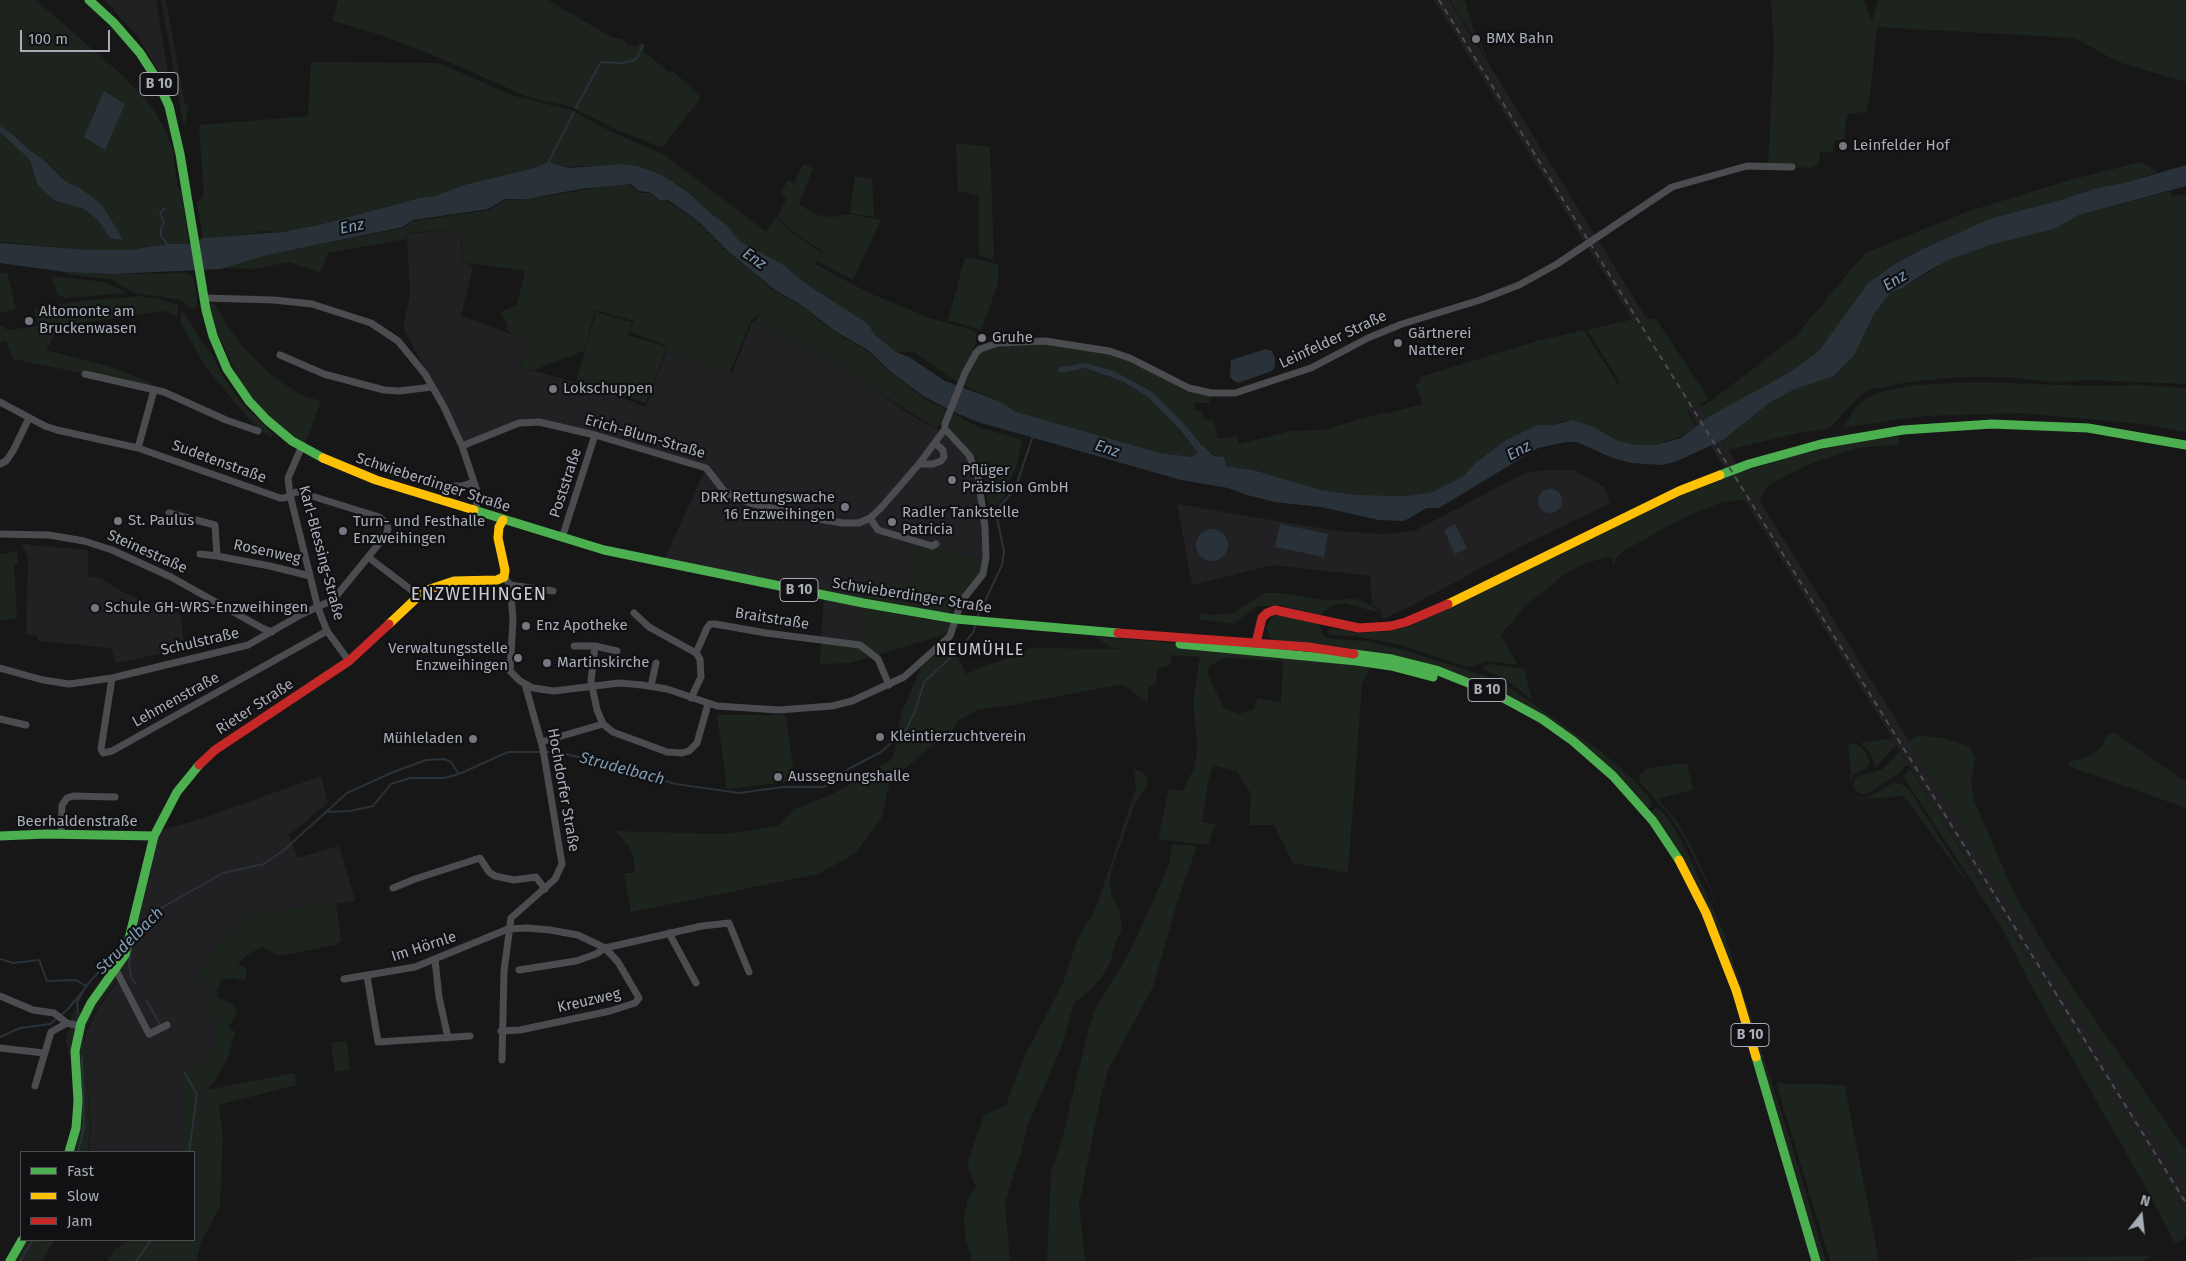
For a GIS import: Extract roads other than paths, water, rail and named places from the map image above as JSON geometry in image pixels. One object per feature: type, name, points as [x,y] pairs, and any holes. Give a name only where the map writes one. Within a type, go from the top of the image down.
[{"type":"main road","name":"Schwieberdinger Straße","points":[[89,0],[126,35],[156,78],[171,114],[209,323],[217,347],[234,381],[267,420],[302,446],[325,459],[361,474],[562,538],[604,550],[696,570],[863,603],[956,619],[1063,630],[1120,632],[1251,648]]},
{"type":"main road","points":[[1251,648],[1262,618],[1272,610],[1286,611],[1334,624],[1359,628],[1391,626],[1406,622],[1430,613],[1680,491],[1749,464],[1821,444],[1903,430],[1992,424],[2088,428],[2186,445]]},
{"type":"main road","points":[[503,520],[499,527],[498,538],[505,570],[504,577]]},
{"type":"main road","name":"Rieter Straße","points":[[69,1151],[76,1128],[78,1101],[75,1051],[80,1026],[91,1003],[124,958],[129,944],[154,836],[177,792],[207,757],[228,740],[349,662],[418,595],[433,587],[454,581],[475,579],[497,580],[504,577]]},
{"type":"main road","name":"B 10","points":[[1251,648],[1391,666],[1445,680],[1470,689],[1517,712],[1567,744],[1599,771],[1635,809],[1659,840],[1680,873],[1712,941],[1749,1053],[1809,1261]]},
{"type":"main road","name":"B 10","points":[[1251,648],[1376,656],[1436,670],[1514,703],[1558,730],[1600,764],[1627,790],[1653,821],[1674,853],[1694,887],[1717,939],[1750,1033],[1816,1261]]},
{"type":"main road","name":"Beerhaldenstraße","points":[[0,836],[61,834],[154,836]]},
{"type":"main road","points":[[10,1261],[21,1241]]},
{"type":"street","name":"Leinfelder Straße","points":[[945,429],[945,421],[960,382],[976,353],[986,346],[1004,343],[1045,342],[1109,351],[1130,358],[1178,383],[1200,391],[1228,394],[1254,388],[1311,368],[1368,338],[1402,324],[1492,296],[1519,285],[1557,264],[1672,187],[1747,166],[1792,167]]},
{"type":"street","points":[[204,298],[304,303],[364,320],[398,341],[416,361],[462,446],[478,496],[475,511]]},
{"type":"street","points":[[280,355],[324,374],[384,390],[399,391],[432,388]]},
{"type":"street","points":[[85,374],[164,392],[245,428],[258,431]]},
{"type":"street","points":[[138,448],[154,390]]},
{"type":"street","name":"Sudetenstraße","points":[[0,402],[29,418],[57,430],[138,448],[280,498],[302,493],[379,517],[387,524]]},
{"type":"street","points":[[0,464],[6,461],[13,451],[29,418]]},
{"type":"street","name":"Erich-Blum-Straße","points":[[462,446],[526,422],[539,422],[595,435],[706,468],[725,492],[750,503],[843,523],[859,523],[870,518]]},
{"type":"street","points":[[504,577],[510,585],[513,629],[510,671],[526,684],[545,691],[618,684],[651,686],[708,704],[779,710],[832,706],[862,698],[889,685],[920,664],[950,636],[961,602],[980,580],[984,571],[985,526],[983,498],[976,468],[960,444],[945,429],[919,464],[870,518],[878,530],[932,546],[936,544]]},
{"type":"street","name":"Poststraße","points":[[562,538],[595,435]]},
{"type":"street","points":[[919,464],[933,464],[941,461],[944,457],[943,450],[935,443]]},
{"type":"street","name":"Karl-Blessing-Straße","points":[[302,446],[288,478],[290,495],[318,608],[327,631],[349,662]]},
{"type":"street","points":[[362,460],[437,485],[456,486],[474,482]]},
{"type":"street","name":"Rosenweg","points":[[169,513],[215,525],[217,556]]},
{"type":"street","name":"Schulstraße","points":[[0,668],[69,684],[112,678],[248,645],[302,614],[333,600],[386,535],[387,524]]},
{"type":"street","name":"Steinestraße","points":[[0,534],[49,535],[84,541],[112,550],[178,580],[272,632]]},
{"type":"street","name":"Rosenweg","points":[[200,554],[270,566],[310,576]]},
{"type":"street","points":[[368,557],[418,595]]},
{"type":"street","points":[[510,585],[553,591]]},
{"type":"street","points":[[634,613],[649,628],[696,653],[700,659],[701,677],[691,698]]},
{"type":"street","name":"Braitstraße","points":[[696,653],[710,624],[860,645],[878,659],[889,685]]},
{"type":"street","name":"Lehmenstraße","points":[[112,678],[103,753],[112,751],[327,631]]},
{"type":"street","points":[[574,646],[595,646],[617,650]]},
{"type":"street","points":[[595,646],[591,681],[597,710],[603,724],[613,732],[667,752],[682,753],[689,751],[697,743],[708,704]]},
{"type":"street","points":[[651,686],[656,663]]},
{"type":"street","name":"Hochdorfer Straße","points":[[502,1060],[501,1031],[504,971],[510,918],[545,889],[560,872],[562,858],[542,745],[526,684]]},
{"type":"street","points":[[0,720],[26,725]]},
{"type":"street","points":[[542,745],[603,724]]},
{"type":"street","points":[[61,834],[62,805],[67,798],[73,796],[115,797]]},
{"type":"street","points":[[393,888],[414,879],[480,858],[489,872],[495,876],[514,880],[536,877],[545,889]]},
{"type":"street","points":[[519,970],[576,961],[596,954],[605,948],[669,933],[728,923],[749,972]]},
{"type":"street","name":"Kreuzweg","points":[[501,1031],[530,1028],[635,1003],[639,998],[618,962],[605,948],[578,935],[550,930],[508,928]]},
{"type":"street","name":"Im Hörnle","points":[[344,979],[415,967],[508,928]]},
{"type":"street","points":[[669,933],[696,983]]},
{"type":"street","points":[[435,960],[439,997],[448,1038]]},
{"type":"street","points":[[116,970],[149,1034],[163,1027]]},
{"type":"street","points":[[367,976],[378,1042],[470,1036]]},
{"type":"street","points":[[0,996],[33,1010],[54,1012],[66,1021],[80,1026]]},
{"type":"street","points":[[35,1086],[51,1032],[66,1021]]},
{"type":"street","points":[[0,1048],[44,1053]]},
{"type":"water","points":[[104,91],[125,104],[105,150],[84,137]]},
{"type":"water","points":[[0,126],[45,161],[65,181],[80,188],[103,206],[123,240],[110,238],[98,220],[84,209],[55,201],[38,185],[29,159],[0,132]]},
{"type":"water","name":"Enz","points":[[548,162],[570,168],[622,164],[639,166],[662,175],[688,192],[709,212],[727,225],[739,241],[782,264],[808,285],[867,323],[876,336],[898,353],[909,357],[945,381],[999,401],[1016,412],[1160,453],[1192,457],[1198,453],[1180,430],[1148,397],[1122,381],[1085,368],[1060,373],[1058,370],[1061,367],[1085,363],[1114,371],[1152,392],[1186,426],[1203,447],[1214,456],[1224,457],[1226,466],[1257,471],[1321,490],[1356,495],[1407,496],[1430,493],[1464,476],[1474,464],[1506,440],[1537,425],[1553,425],[1572,420],[1594,427],[1618,441],[1638,445],[1656,445],[1681,438],[1708,417],[1792,371],[1819,351],[1868,283],[1895,264],[1925,248],[1992,218],[2186,165],[2186,186],[2079,215],[2054,229],[1990,245],[1949,260],[1928,271],[1902,288],[1890,293],[1875,313],[1854,355],[1834,376],[1795,389],[1769,403],[1723,440],[1675,462],[1661,465],[1631,463],[1610,457],[1577,442],[1566,442],[1538,448],[1439,508],[1427,508],[1404,521],[1379,520],[1321,507],[1274,502],[1228,488],[1181,480],[978,422],[956,413],[923,396],[891,372],[868,350],[838,333],[798,303],[775,290],[731,254],[698,221],[668,200],[661,201],[649,192],[638,191],[631,184],[580,189],[527,199],[505,199],[488,209],[413,220],[403,227],[267,255],[221,269],[113,274],[65,272],[0,263],[0,243],[89,250],[130,250],[167,244],[189,244],[203,238],[283,232],[435,196],[464,185],[534,168]]},
{"type":"water","points":[[1266,349],[1272,351],[1275,358],[1275,366],[1272,371],[1238,383],[1230,377],[1231,360]]},
{"type":"water","points":[[1550,489],[1555,490],[1561,496],[1561,506],[1555,512],[1550,513],[1545,512],[1539,506],[1538,501],[1539,496],[1545,490]]},
{"type":"water","points":[[1280,524],[1328,534],[1324,557],[1275,547]]},
{"type":"water","points":[[1455,524],[1467,548],[1455,554],[1444,530]]},
{"type":"water","points":[[1212,529],[1218,530],[1223,534],[1227,539],[1227,551],[1223,556],[1218,560],[1212,561],[1206,560],[1201,556],[1197,551],[1196,545],[1197,539],[1201,534],[1206,530]]},
{"type":"waterway","points":[[576,108],[601,62],[623,63],[634,60],[637,58],[643,45]]},
{"type":"waterway","points":[[548,163],[574,112]]},
{"type":"waterway","points":[[165,208],[160,213],[164,223],[161,229],[161,236],[167,244]]},
{"type":"waterway","name":"Strudelbach","points":[[977,618],[1002,565],[1004,551],[997,518],[999,507],[1015,489],[1033,436]]},
{"type":"waterway","name":"Strudelbach","points":[[546,752],[557,752],[599,762],[676,784],[739,793],[783,787],[824,787],[850,768],[881,752],[906,730],[916,709],[924,682],[959,650],[974,631],[975,625]]},
{"type":"waterway","name":"Strudelbach","points":[[326,812],[350,811],[373,806],[391,784],[410,778],[444,778],[459,774],[508,752],[541,752]]},
{"type":"waterway","name":"Strudelbach","points":[[130,946],[147,921],[163,907],[223,873],[264,864],[284,850],[347,793],[426,760],[444,759],[451,762],[459,774]]},
{"type":"waterway","points":[[132,944],[129,962],[131,977],[136,984]]},
{"type":"waterway","name":"Strudelbach","points":[[78,1012],[77,1002],[86,986],[108,962],[121,954]]},
{"type":"waterway","points":[[0,959],[13,963],[39,960],[47,981],[76,980],[86,986]]},
{"type":"waterway","points":[[0,1037],[20,1028],[50,1024],[67,1010],[82,992]]},
{"type":"waterway","points":[[147,1001],[160,1025]]},
{"type":"waterway","name":"Strudelbach","points":[[78,1151],[84,1127],[82,1056]]},
{"type":"waterway","points":[[184,1072],[197,1094],[189,1151]]},
{"type":"waterway","name":"Strudelbach","points":[[20,1261],[32,1241]]},
{"type":"waterway","points":[[136,1261],[150,1241]]},
{"type":"railway","points":[[1439,0],[2186,1203]]},
{"type":"place","name":"BMX Bahn","points":[[1476,39]]},
{"type":"place","name":"Leinfelder Hof","points":[[1843,146]]},
{"type":"place","name":"Altomonte am Bruckenwasen","points":[[29,321]]},
{"type":"place","name":"Gruhe","points":[[982,338]]},
{"type":"place","name":"Gärtnerei Natterer","points":[[1398,343]]},
{"type":"place","name":"Lokschuppen","points":[[553,389]]},
{"type":"place","name":"Pflüger Präzision GmbH","points":[[952,480]]},
{"type":"place","name":"DRK Rettungswache 16 Enzweihingen","points":[[845,507]]},
{"type":"place","name":"St. Paulus","points":[[118,521]]},
{"type":"place","name":"Radler Tankstelle Patricia","points":[[892,522]]},
{"type":"place","name":"Turn- und Festhalle Enzweihingen","points":[[343,531]]},
{"type":"place","name":"Schule GH-WRS-Enzweihingen","points":[[95,608]]},
{"type":"place","name":"Enz Apotheke","points":[[526,626]]},
{"type":"place","name":"Verwaltungsstelle Enzweihingen","points":[[518,658]]},
{"type":"place","name":"Martinskirche","points":[[547,663]]},
{"type":"place","name":"Kleintierzuchtverein","points":[[880,737]]},
{"type":"place","name":"Mühleladen","points":[[473,739]]},
{"type":"place","name":"Aussegnungshalle","points":[[778,777]]},
{"type":"district","name":"ENZWEIHINGEN","points":[[479,595]]},
{"type":"district","name":"NEUMÜHLE","points":[[980,651]]}]
